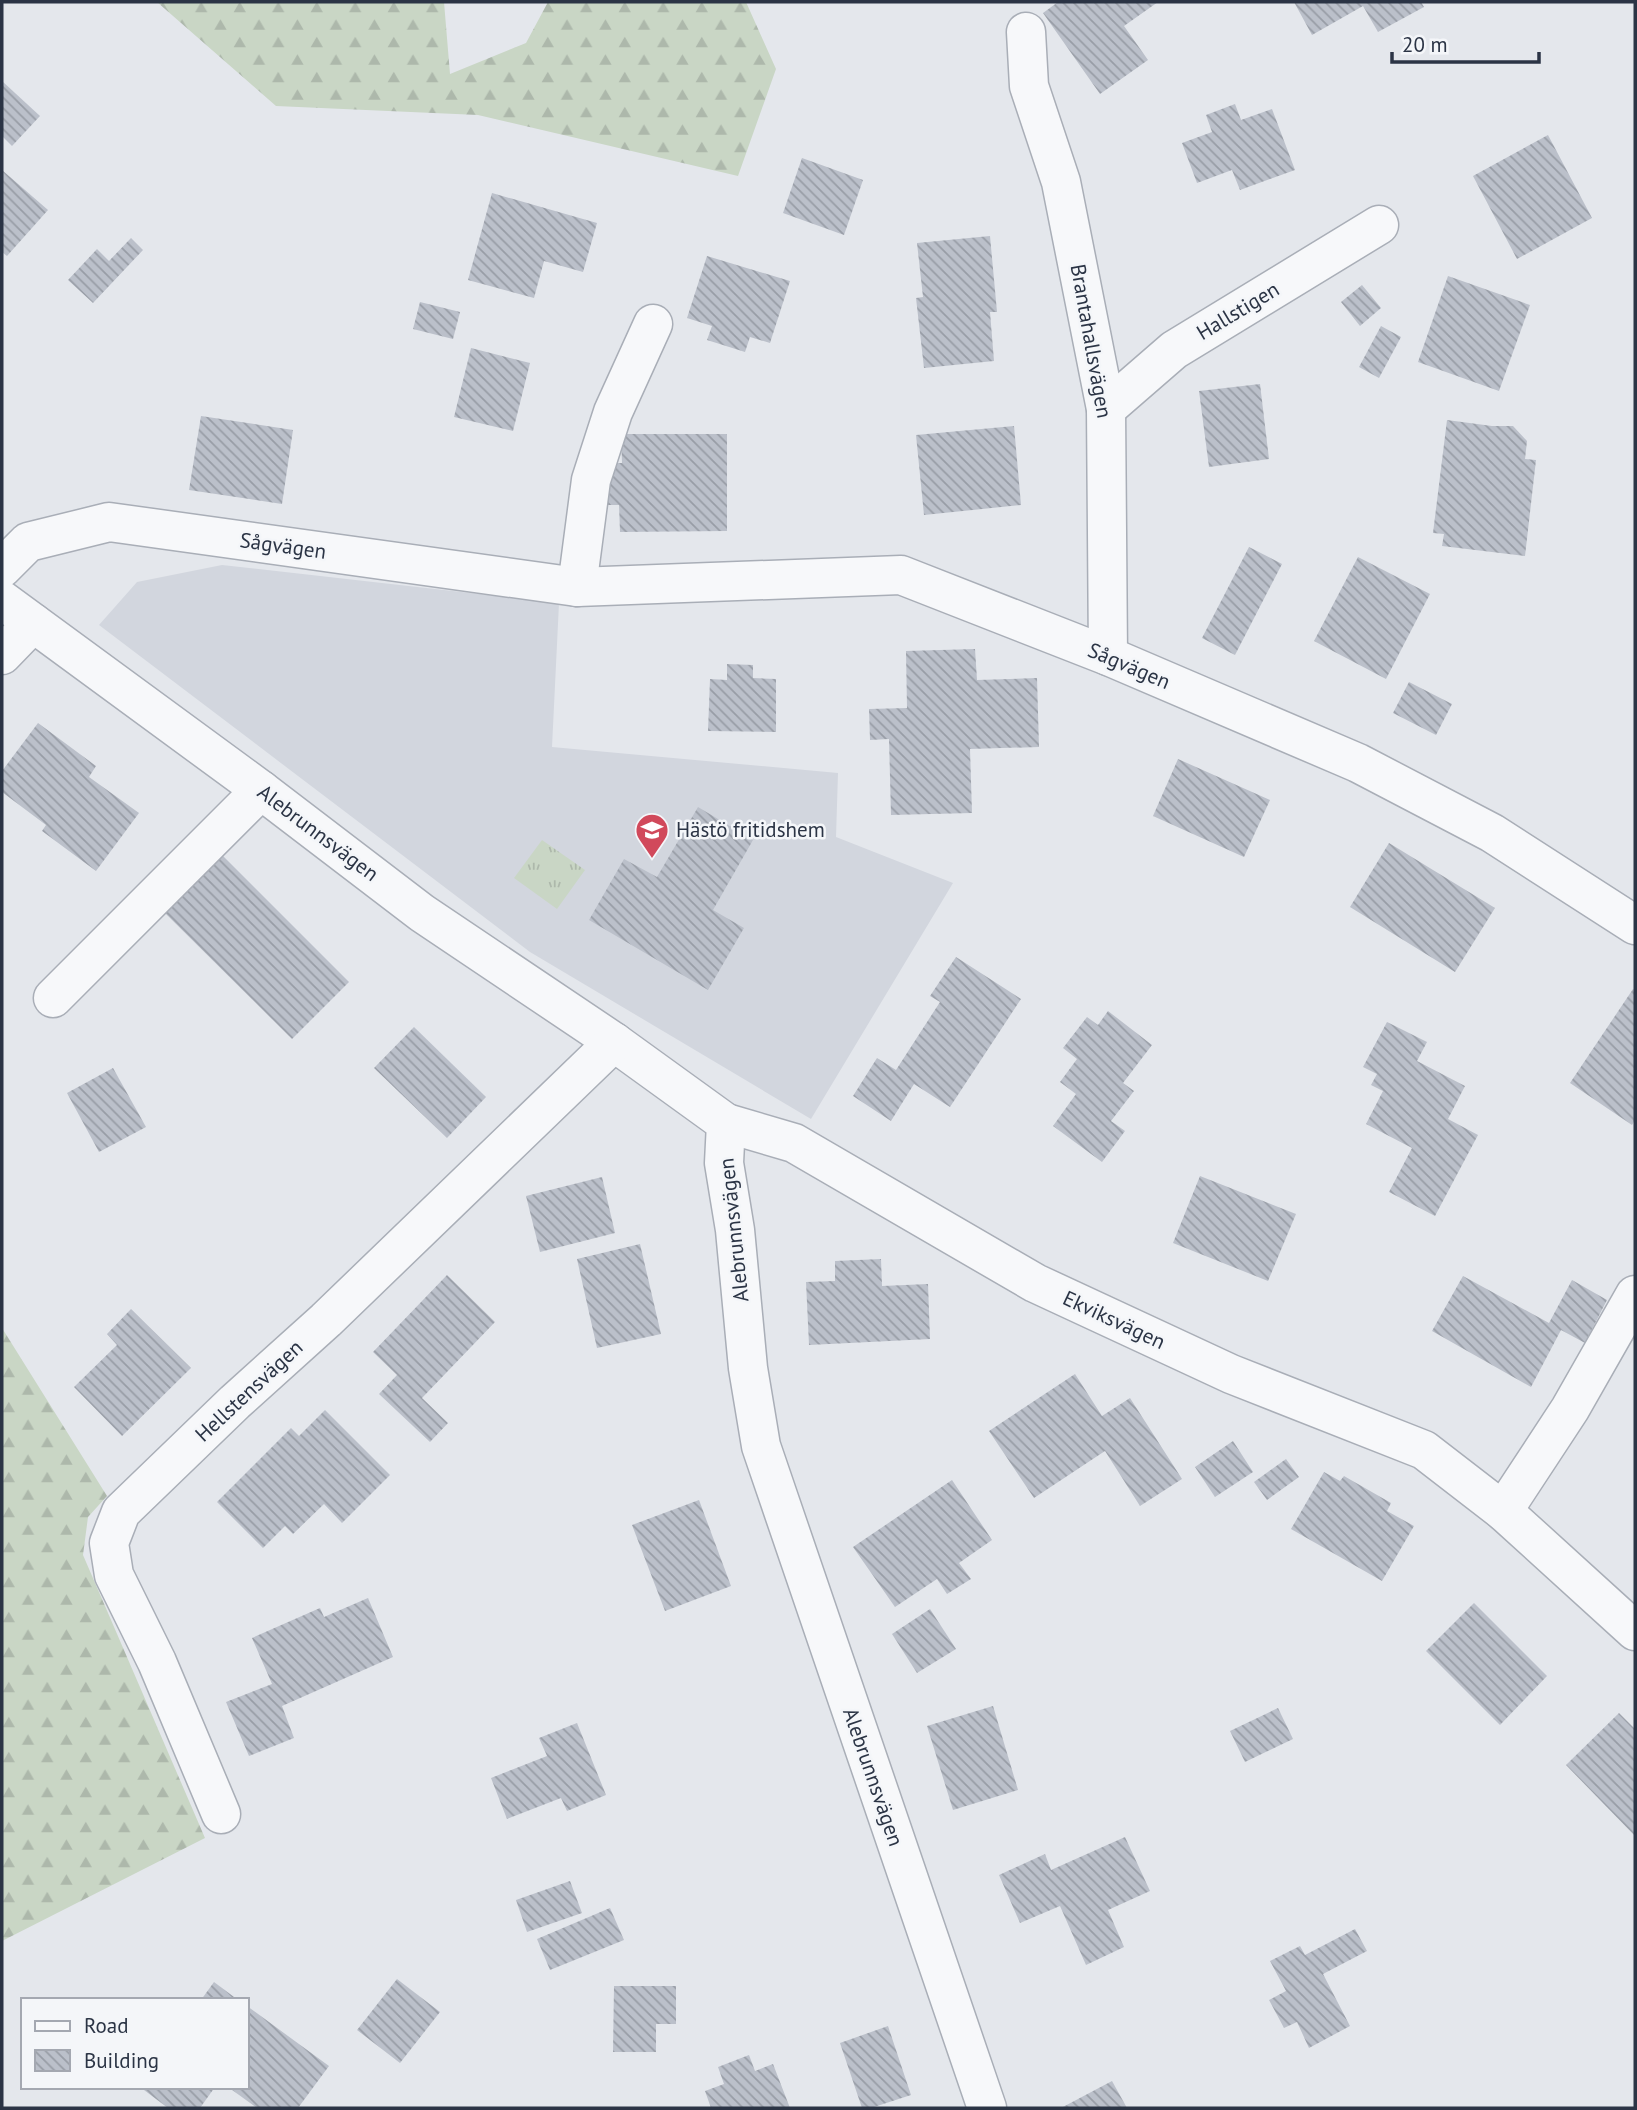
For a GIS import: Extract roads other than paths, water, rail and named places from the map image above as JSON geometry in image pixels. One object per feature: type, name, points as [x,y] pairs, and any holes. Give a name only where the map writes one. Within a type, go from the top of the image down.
[{"type":"street","name":"Brantahallsvägen","points":[[1026,32],[1029,86],[1061,182],[1106,409],[1108,656]]},
{"type":"street","name":"Hallstigen","points":[[1106,409],[1174,350],[1379,225]]},
{"type":"street","points":[[577,587],[592,480],[613,412],[653,324]]},
{"type":"street","name":"Sågvägen","points":[[2,568],[28,542],[109,522],[577,587],[901,575],[1108,656],[1358,763],[1492,833],[1635,925]]},
{"type":"street","name":"Alebrunnsvägen","points":[[2,600],[261,790],[422,913],[614,1042],[726,1123],[724,1163],[735,1230],[748,1367],[761,1446],[987,2108]]},
{"type":"street","points":[[2,655],[33,623]]},
{"type":"street","points":[[53,998],[261,790]]},
{"type":"street","name":"Hellstensvägen","points":[[221,1814],[157,1662],[114,1575],[109,1543],[121,1513],[235,1402],[336,1311],[614,1042]]},
{"type":"street","name":"Ekviksvägen","points":[[726,1123],[794,1143],[1035,1283],[1231,1374],[1424,1450],[1503,1511],[1635,1631]]},
{"type":"street","points":[[1503,1511],[1570,1409],[1635,1295]]},
{"type":"place","name":"Hästö fritidshem","points":[[652,860]]}]
